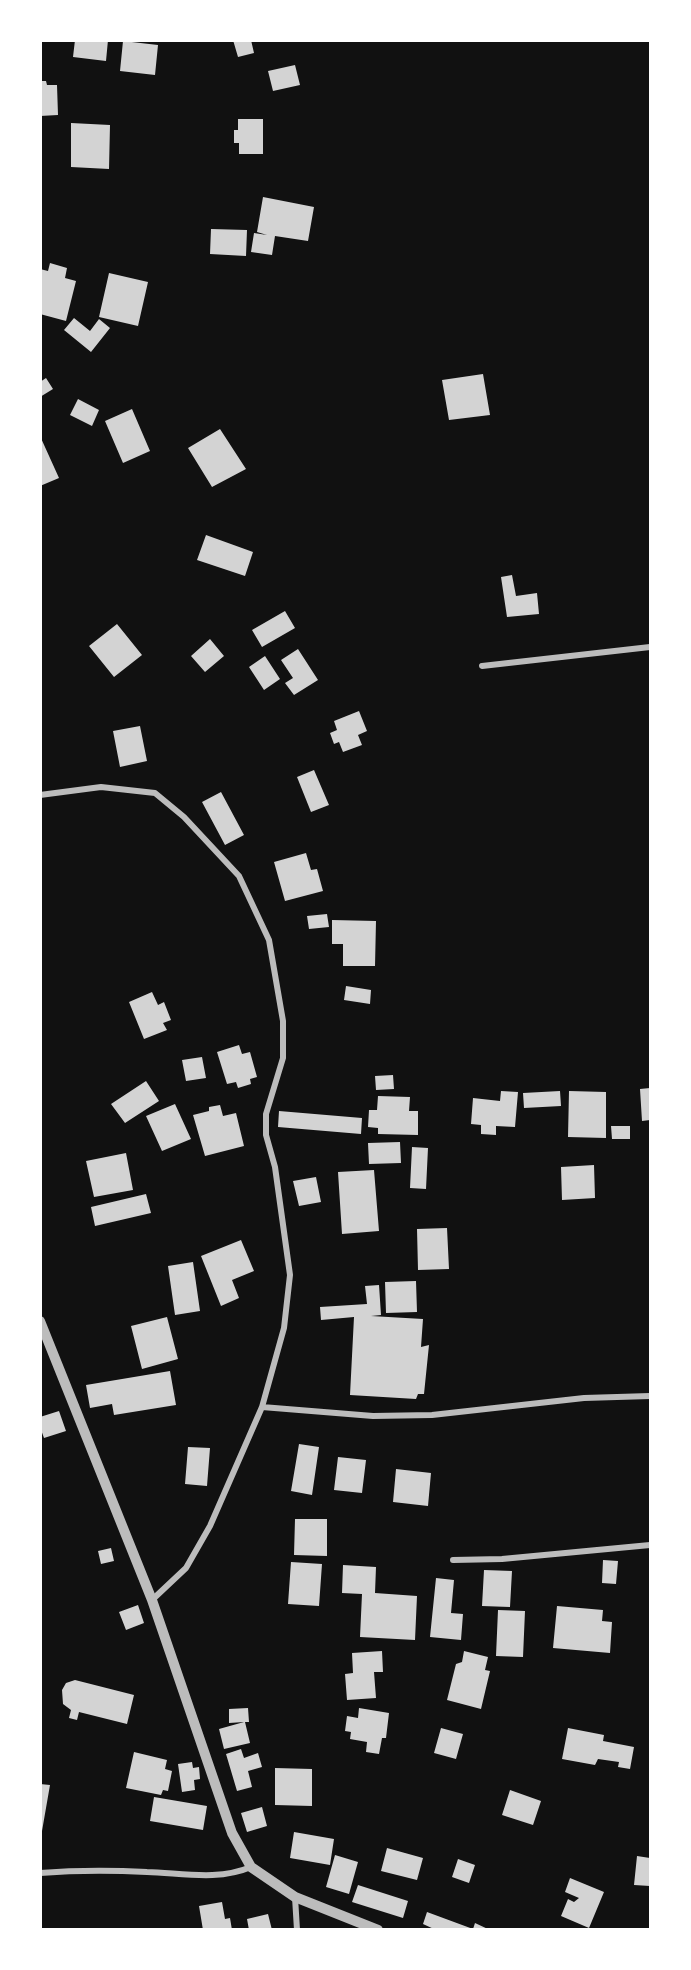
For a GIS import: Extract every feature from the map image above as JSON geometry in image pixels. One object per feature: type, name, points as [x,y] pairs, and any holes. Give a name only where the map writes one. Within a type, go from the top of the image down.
[{"type":"street","points":[[482,666],[651,647]]},
{"type":"street","points":[[40,795],[101,787],[155,793],[184,817],[239,876],[269,939],[283,1021],[284,1058],[266,1114],[266,1135],[275,1167],[290,1275],[284,1328],[262,1407],[210,1526],[186,1569],[152,1600]]},
{"type":"street","points":[[40,1320],[152,1600],[232,1833],[251,1867],[295,1897],[378,1929]]},
{"type":"street","points":[[262,1407],[373,1416],[432,1415],[584,1398],[651,1396]]},
{"type":"street","points":[[453,1560],[502,1559],[651,1545]]},
{"type":"street","points":[[40,1872],[145,1871],[214,1876],[237,1873],[251,1867]]},
{"type":"street","points":[[295,1897],[297,1929]]},
{"type":"building","points":[[75,40],[108,40],[106,61],[73,57]]},
{"type":"building","points":[[233,40],[251,40],[254,53],[238,57]]},
{"type":"building","points":[[123,41],[158,45],[155,75],[120,71]]},
{"type":"building","points":[[295,65],[300,85],[273,91],[268,71]]},
{"type":"building","points":[[40,81],[46,81],[47,85],[57,85],[58,115],[40,116]]},
{"type":"building","points":[[238,119],[263,119],[263,154],[239,154],[239,143],[234,143],[234,130],[238,130]]},
{"type":"building","points":[[71,123],[110,125],[109,169],[71,167]]},
{"type":"building","points":[[263,197],[314,207],[308,241],[275,236],[272,255],[251,252],[254,233],[267,235],[257,232]]},
{"type":"building","points":[[211,229],[247,230],[246,256],[210,254]]},
{"type":"building","points":[[50,263],[67,268],[65,278],[76,281],[66,321],[40,314],[40,269],[48,271]]},
{"type":"building","points":[[109,273],[148,282],[138,326],[99,317]]},
{"type":"building","points":[[74,318],[90,331],[99,319],[110,328],[91,352],[64,330]]},
{"type":"building","points":[[483,374],[490,415],[449,420],[442,380]]},
{"type":"building","points":[[46,378],[53,389],[40,397],[40,382]]},
{"type":"building","points":[[78,399],[99,410],[92,426],[70,415]]},
{"type":"building","points":[[132,409],[150,451],[123,463],[105,421]]},
{"type":"building","points":[[220,429],[246,469],[212,487],[188,448]]},
{"type":"building","points":[[40,436],[59,478],[40,486]]},
{"type":"building","points":[[206,535],[253,552],[245,576],[197,560]]},
{"type":"building","points":[[512,575],[516,596],[537,593],[539,614],[507,617],[501,577]]},
{"type":"building","points":[[285,611],[295,628],[262,647],[252,630]]},
{"type":"building","points":[[117,624],[142,655],[114,677],[89,646]]},
{"type":"building","points":[[210,639],[224,656],[205,672],[191,656]]},
{"type":"building","points":[[298,649],[318,680],[294,695],[285,683],[293,678],[281,660]]},
{"type":"building","points":[[265,656],[280,679],[264,690],[249,667]]},
{"type":"building","points":[[359,711],[367,731],[358,735],[362,745],[343,752],[339,742],[334,744],[330,733],[337,730],[334,721]]},
{"type":"building","points":[[140,726],[147,761],[120,767],[113,731]]},
{"type":"building","points":[[314,770],[329,805],[311,812],[297,777]]},
{"type":"building","points":[[221,792],[244,835],[225,845],[202,802]]},
{"type":"building","points":[[306,853],[311,870],[317,869],[323,891],[285,901],[274,862]]},
{"type":"building","points":[[327,914],[329,927],[309,929],[307,916]]},
{"type":"building","points":[[332,920],[376,921],[375,966],[343,966],[343,944],[332,944]]},
{"type":"building","points":[[346,986],[371,990],[370,1004],[344,1000]]},
{"type":"building","points":[[152,992],[158,1005],[164,1002],[171,1020],[163,1023],[167,1030],[144,1039],[129,1002]]},
{"type":"building","points":[[239,1045],[242,1054],[250,1052],[257,1077],[250,1079],[251,1084],[238,1088],[236,1082],[227,1084],[217,1052]]},
{"type":"building","points":[[202,1057],[206,1078],[186,1081],[182,1060]]},
{"type":"building","points":[[393,1075],[394,1089],[376,1090],[375,1076]]},
{"type":"building","points":[[146,1081],[159,1101],[125,1123],[111,1104]]},
{"type":"building","points":[[650,1088],[650,1120],[642,1121],[640,1089]]},
{"type":"building","points":[[501,1091],[518,1092],[515,1127],[496,1126],[496,1135],[481,1134],[481,1125],[471,1124],[473,1098],[500,1101]]},
{"type":"building","points":[[560,1091],[561,1106],[524,1108],[523,1093]]},
{"type":"building","points":[[569,1091],[606,1092],[606,1138],[568,1137]]},
{"type":"building","points":[[378,1096],[410,1097],[409,1111],[418,1111],[418,1135],[378,1134],[378,1128],[368,1127],[369,1110],[377,1110]]},
{"type":"building","points":[[175,1104],[191,1139],[162,1151],[146,1116]]},
{"type":"building","points":[[220,1105],[223,1116],[236,1113],[244,1146],[205,1156],[193,1115],[209,1111],[209,1107]]},
{"type":"building","points":[[279,1111],[362,1118],[361,1134],[278,1127]]},
{"type":"building","points":[[611,1126],[630,1126],[630,1139],[612,1139]]},
{"type":"building","points":[[400,1142],[401,1163],[369,1164],[368,1143]]},
{"type":"building","points":[[412,1147],[428,1148],[426,1189],[410,1188]]},
{"type":"building","points":[[126,1153],[133,1190],[94,1197],[86,1161]]},
{"type":"building","points":[[594,1165],[595,1198],[562,1200],[561,1167]]},
{"type":"building","points":[[374,1170],[379,1231],[342,1234],[338,1172]]},
{"type":"building","points":[[316,1177],[321,1202],[299,1206],[293,1181]]},
{"type":"building","points":[[146,1194],[151,1213],[95,1226],[91,1207]]},
{"type":"building","points":[[447,1228],[449,1269],[418,1270],[417,1229]]},
{"type":"building","points":[[241,1240],[254,1271],[232,1280],[239,1298],[221,1306],[201,1256]]},
{"type":"building","points":[[193,1262],[200,1311],[175,1315],[168,1266]]},
{"type":"building","points":[[416,1281],[417,1312],[386,1313],[385,1282]]},
{"type":"building","points":[[379,1285],[381,1315],[371,1316],[423,1319],[421,1347],[429,1345],[424,1394],[418,1394],[416,1399],[350,1395],[354,1317],[321,1320],[320,1307],[367,1304],[365,1286]]},
{"type":"building","points":[[167,1317],[178,1359],[142,1369],[131,1326]]},
{"type":"building","points":[[170,1371],[176,1405],[114,1415],[112,1404],[90,1408],[86,1385]]},
{"type":"building","points":[[59,1411],[66,1431],[44,1438],[40,1427],[40,1417]]},
{"type":"building","points":[[299,1444],[319,1447],[312,1495],[291,1491]]},
{"type":"building","points":[[188,1447],[210,1448],[207,1486],[185,1484]]},
{"type":"building","points":[[338,1457],[366,1460],[362,1493],[334,1490]]},
{"type":"building","points":[[396,1469],[431,1473],[428,1506],[393,1502]]},
{"type":"building","points":[[295,1519],[327,1519],[327,1556],[294,1555]]},
{"type":"building","points":[[111,1548],[114,1561],[101,1564],[98,1551]]},
{"type":"building","points":[[603,1560],[618,1561],[616,1584],[602,1583]]},
{"type":"building","points":[[291,1562],[322,1564],[319,1606],[288,1604]]},
{"type":"building","points":[[343,1565],[376,1567],[375,1593],[417,1596],[415,1640],[360,1637],[362,1594],[342,1593]]},
{"type":"building","points":[[484,1570],[512,1571],[510,1607],[482,1606]]},
{"type":"building","points":[[436,1578],[454,1580],[451,1613],[463,1614],[461,1640],[430,1637]]},
{"type":"building","points":[[138,1605],[144,1623],[126,1630],[119,1612]]},
{"type":"building","points":[[557,1606],[603,1610],[602,1621],[612,1622],[610,1653],[553,1648]]},
{"type":"building","points":[[498,1610],[525,1611],[523,1657],[496,1656]]},
{"type":"building","points":[[382,1651],[383,1672],[374,1672],[376,1698],[347,1700],[345,1674],[353,1673],[352,1653]]},
{"type":"building","points":[[464,1651],[488,1657],[485,1670],[490,1671],[481,1709],[447,1700],[456,1664],[462,1662]]},
{"type":"building","points":[[75,1680],[134,1695],[127,1724],[79,1712],[77,1720],[69,1718],[71,1710],[63,1704],[62,1690],[66,1683]]},
{"type":"building","points":[[248,1708],[249,1722],[245,1722],[250,1743],[224,1749],[219,1729],[244,1722],[229,1723],[229,1709]]},
{"type":"building","points":[[359,1708],[389,1713],[386,1738],[382,1738],[379,1754],[366,1752],[367,1742],[350,1739],[351,1732],[345,1731],[347,1716],[358,1718]]},
{"type":"building","points":[[441,1728],[463,1734],[456,1759],[434,1753]]},
{"type":"building","points":[[568,1728],[604,1735],[603,1741],[634,1747],[630,1769],[618,1767],[619,1762],[598,1759],[595,1765],[562,1759]]},
{"type":"building","points":[[241,1749],[244,1758],[258,1753],[262,1767],[248,1771],[252,1787],[237,1791],[226,1754]]},
{"type":"building","points":[[134,1752],[167,1760],[165,1769],[172,1771],[168,1791],[163,1790],[161,1795],[126,1788]]},
{"type":"building","points":[[192,1762],[193,1768],[199,1767],[200,1779],[194,1780],[195,1790],[182,1792],[178,1764]]},
{"type":"building","points":[[275,1768],[312,1769],[312,1806],[275,1805]]},
{"type":"building","points":[[40,1784],[50,1785],[42,1831],[40,1831]]},
{"type":"building","points":[[510,1790],[541,1801],[533,1825],[502,1815]]},
{"type":"building","points":[[154,1797],[207,1806],[203,1830],[150,1821]]},
{"type":"building","points":[[262,1807],[267,1826],[247,1832],[241,1813]]},
{"type":"building","points":[[294,1832],[334,1839],[330,1865],[290,1858]]},
{"type":"building","points":[[387,1848],[423,1858],[417,1880],[381,1871]]},
{"type":"building","points":[[335,1855],[358,1862],[349,1894],[326,1887]]},
{"type":"building","points":[[637,1856],[650,1858],[650,1886],[634,1885]]},
{"type":"building","points":[[458,1859],[475,1865],[469,1883],[452,1877]]},
{"type":"building","points":[[570,1878],[604,1892],[589,1928],[561,1916],[568,1899],[574,1902],[579,1898],[565,1892]]},
{"type":"building","points":[[358,1885],[408,1901],[403,1918],[352,1902]]},
{"type":"building","points":[[222,1902],[225,1919],[230,1918],[232,1930],[203,1930],[199,1906]]},
{"type":"building","points":[[427,1912],[473,1929],[475,1923],[490,1930],[436,1930],[423,1924]]},
{"type":"building","points":[[268,1914],[272,1930],[249,1930],[247,1919]]}]
